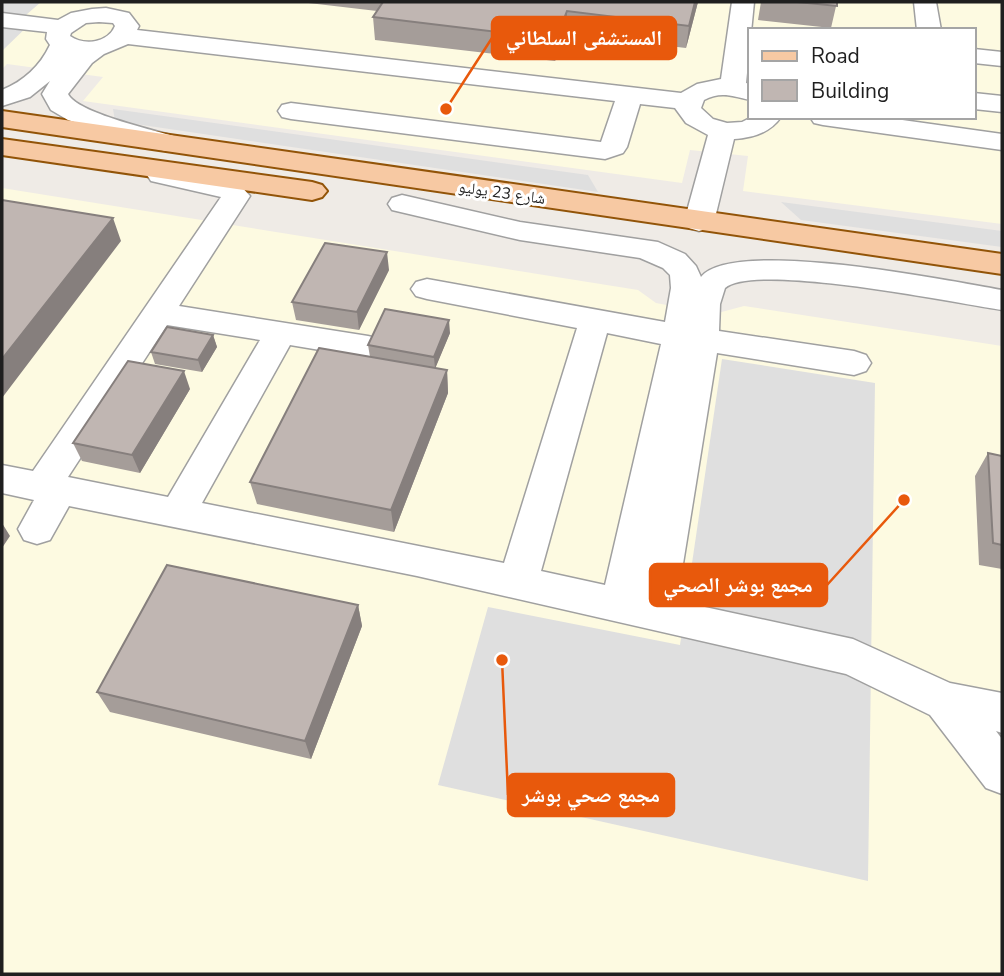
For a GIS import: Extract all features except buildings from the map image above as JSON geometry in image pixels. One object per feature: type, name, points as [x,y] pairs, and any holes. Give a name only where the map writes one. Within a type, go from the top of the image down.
[{"type":"main road","name":"شارع 23 يوليو","points":[[2,119],[1002,264]]},
{"type":"main road","name":"شارع 23 يوليو","points":[[2,147],[1002,290]]},
{"type":"street","points":[[2,20],[21,2]]},
{"type":"street","points":[[688,102],[699,91],[742,89],[743,2]]},
{"type":"street","points":[[925,2],[929,28]]},
{"type":"street","points":[[119,15],[96,48],[66,75],[55,94],[60,105],[77,114],[167,142]]},
{"type":"street","points":[[2,98],[26,90],[59,53],[62,36],[76,19],[119,15],[474,122],[595,151],[613,147],[630,95]]},
{"type":"street","points":[[2,20],[62,36],[76,48],[96,48]]},
{"type":"street","points":[[976,56],[1002,59]]},
{"type":"street","points":[[291,111],[386,94],[630,95],[688,102]]},
{"type":"street","points":[[976,101],[1002,104]]},
{"type":"street","points":[[688,102],[692,116],[710,127],[723,130],[751,129],[765,119]]},
{"type":"street","points":[[565,145],[579,106]]},
{"type":"street","points":[[869,119],[1002,124]]},
{"type":"street","points":[[938,122],[1002,142]]},
{"type":"street","points":[[699,222],[723,130]]},
{"type":"street","points":[[37,529],[50,489],[159,313],[236,196],[228,189],[90,160]]},
{"type":"street","points":[[402,204],[520,231],[647,249],[674,261],[685,273],[691,337]]},
{"type":"street","points":[[637,609],[691,337],[709,287],[721,275],[752,268],[801,271],[1002,300]]},
{"type":"street","points":[[427,289],[691,337],[854,363]]},
{"type":"street","points":[[159,313],[368,347]]},
{"type":"street","points":[[517,582],[595,320]]},
{"type":"street","points":[[177,514],[281,333]]},
{"type":"street","points":[[2,479],[517,582],[853,657],[945,701],[1002,713]]},
{"type":"street","points":[[945,701],[1002,773]]},
{"type":"shaded area","points":[[2,2],[1002,2],[1002,224],[743,191],[748,156],[690,150],[682,183],[83,101],[103,77],[7,64],[2,69]]},
{"type":"shaded area","points":[[2,2],[41,2],[26,15],[34,20],[2,51]]},
{"type":"shaded area","points":[[113,109],[588,175],[598,192],[115,121]]},
{"type":"shaded area","points":[[2,188],[638,290],[656,303],[714,314],[744,306],[1002,346],[1002,974],[2,974]]},
{"type":"shaded area","points":[[781,202],[1002,231],[1002,247],[801,220]]},
{"type":"shaded area","points":[[722,359],[875,383],[868,881],[438,785],[488,607],[680,645]]},
{"type":"place","name":"المستشفى السلطاني","points":[[446,109]]},
{"type":"place","name":"مجمع بوشر الصحي","points":[[904,500]]},
{"type":"place","name":"مجمع صحي بوشر","points":[[502,660]]}]
